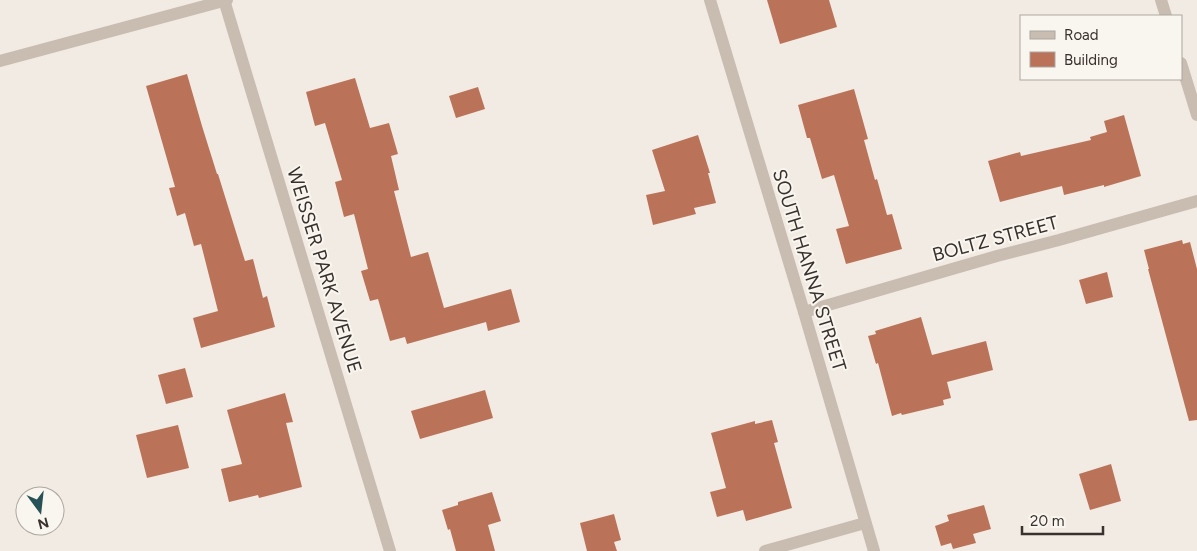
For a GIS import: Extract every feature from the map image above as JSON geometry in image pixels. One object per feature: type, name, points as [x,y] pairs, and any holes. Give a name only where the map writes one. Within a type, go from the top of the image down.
[{"type":"street","points":[[0,61],[225,0]]},
{"type":"street","name":"WEISSER PARK AVENUE","points":[[225,0],[390,551]]},
{"type":"street","name":"SOUTH HANNA STREET","points":[[710,0],[874,551]]},
{"type":"street","points":[[1161,0],[1166,15]]},
{"type":"street","points":[[1182,66],[1197,115]]},
{"type":"street","name":"BOLTZ STREET","points":[[804,312],[1197,201]]},
{"type":"street","points":[[765,551],[865,522]]},
{"type":"building","points":[[767,0],[829,0],[837,27],[780,44]]},
{"type":"building","points":[[187,74],[245,261],[253,259],[263,298],[267,296],[275,327],[201,348],[193,318],[218,311],[201,244],[194,246],[185,213],[177,216],[169,188],[175,187],[146,86]]},
{"type":"building","points":[[355,78],[370,128],[389,123],[398,154],[391,156],[399,190],[394,191],[411,257],[428,252],[444,308],[511,289],[520,322],[488,331],[486,322],[407,344],[405,337],[390,341],[378,299],[370,301],[361,271],[368,269],[354,214],[344,217],[335,182],[342,180],[325,123],[315,126],[306,92]]},
{"type":"building","points":[[478,87],[485,109],[456,118],[449,96]]},
{"type":"building","points":[[854,89],[868,139],[864,140],[875,180],[877,179],[887,215],[892,214],[902,249],[846,264],[836,229],[849,226],[834,175],[822,179],[810,138],[807,138],[798,105]]},
{"type":"building","points":[[1124,115],[1141,176],[1104,187],[1104,185],[1064,195],[1062,186],[1000,202],[988,161],[1020,152],[1021,156],[1091,140],[1090,137],[1107,132],[1104,121]]},
{"type":"building","points":[[698,135],[710,173],[708,173],[716,203],[694,208],[696,214],[653,225],[646,195],[665,191],[652,150]]},
{"type":"building","points":[[1182,240],[1183,244],[1190,242],[1197,269],[1197,420],[1189,421],[1144,250]]},
{"type":"building","points":[[1107,272],[1113,297],[1086,304],[1079,280]]},
{"type":"building","points":[[921,317],[932,355],[986,341],[993,370],[947,382],[951,398],[943,400],[944,405],[892,416],[878,363],[876,364],[868,336],[876,334],[875,331]]},
{"type":"building","points":[[185,368],[193,397],[166,404],[158,375]]},
{"type":"building","points":[[485,390],[493,418],[420,439],[411,411]]},
{"type":"building","points":[[285,393],[293,422],[286,423],[302,487],[259,498],[258,495],[229,502],[221,469],[242,464],[227,410]]},
{"type":"building","points":[[772,420],[778,442],[774,443],[792,508],[746,521],[743,510],[717,517],[710,492],[726,488],[711,433],[755,421],[755,424]]},
{"type":"building","points":[[178,425],[189,468],[147,478],[136,435]]},
{"type":"building","points":[[1111,464],[1121,501],[1090,510],[1079,474]]},
{"type":"building","points":[[492,492],[501,521],[488,525],[495,551],[456,551],[442,510],[458,505],[458,502]]},
{"type":"building","points":[[984,505],[991,529],[973,534],[976,543],[953,549],[951,543],[941,546],[935,526],[949,521],[947,515]]},
{"type":"building","points":[[614,514],[621,540],[614,542],[617,551],[587,551],[580,523]]}]
